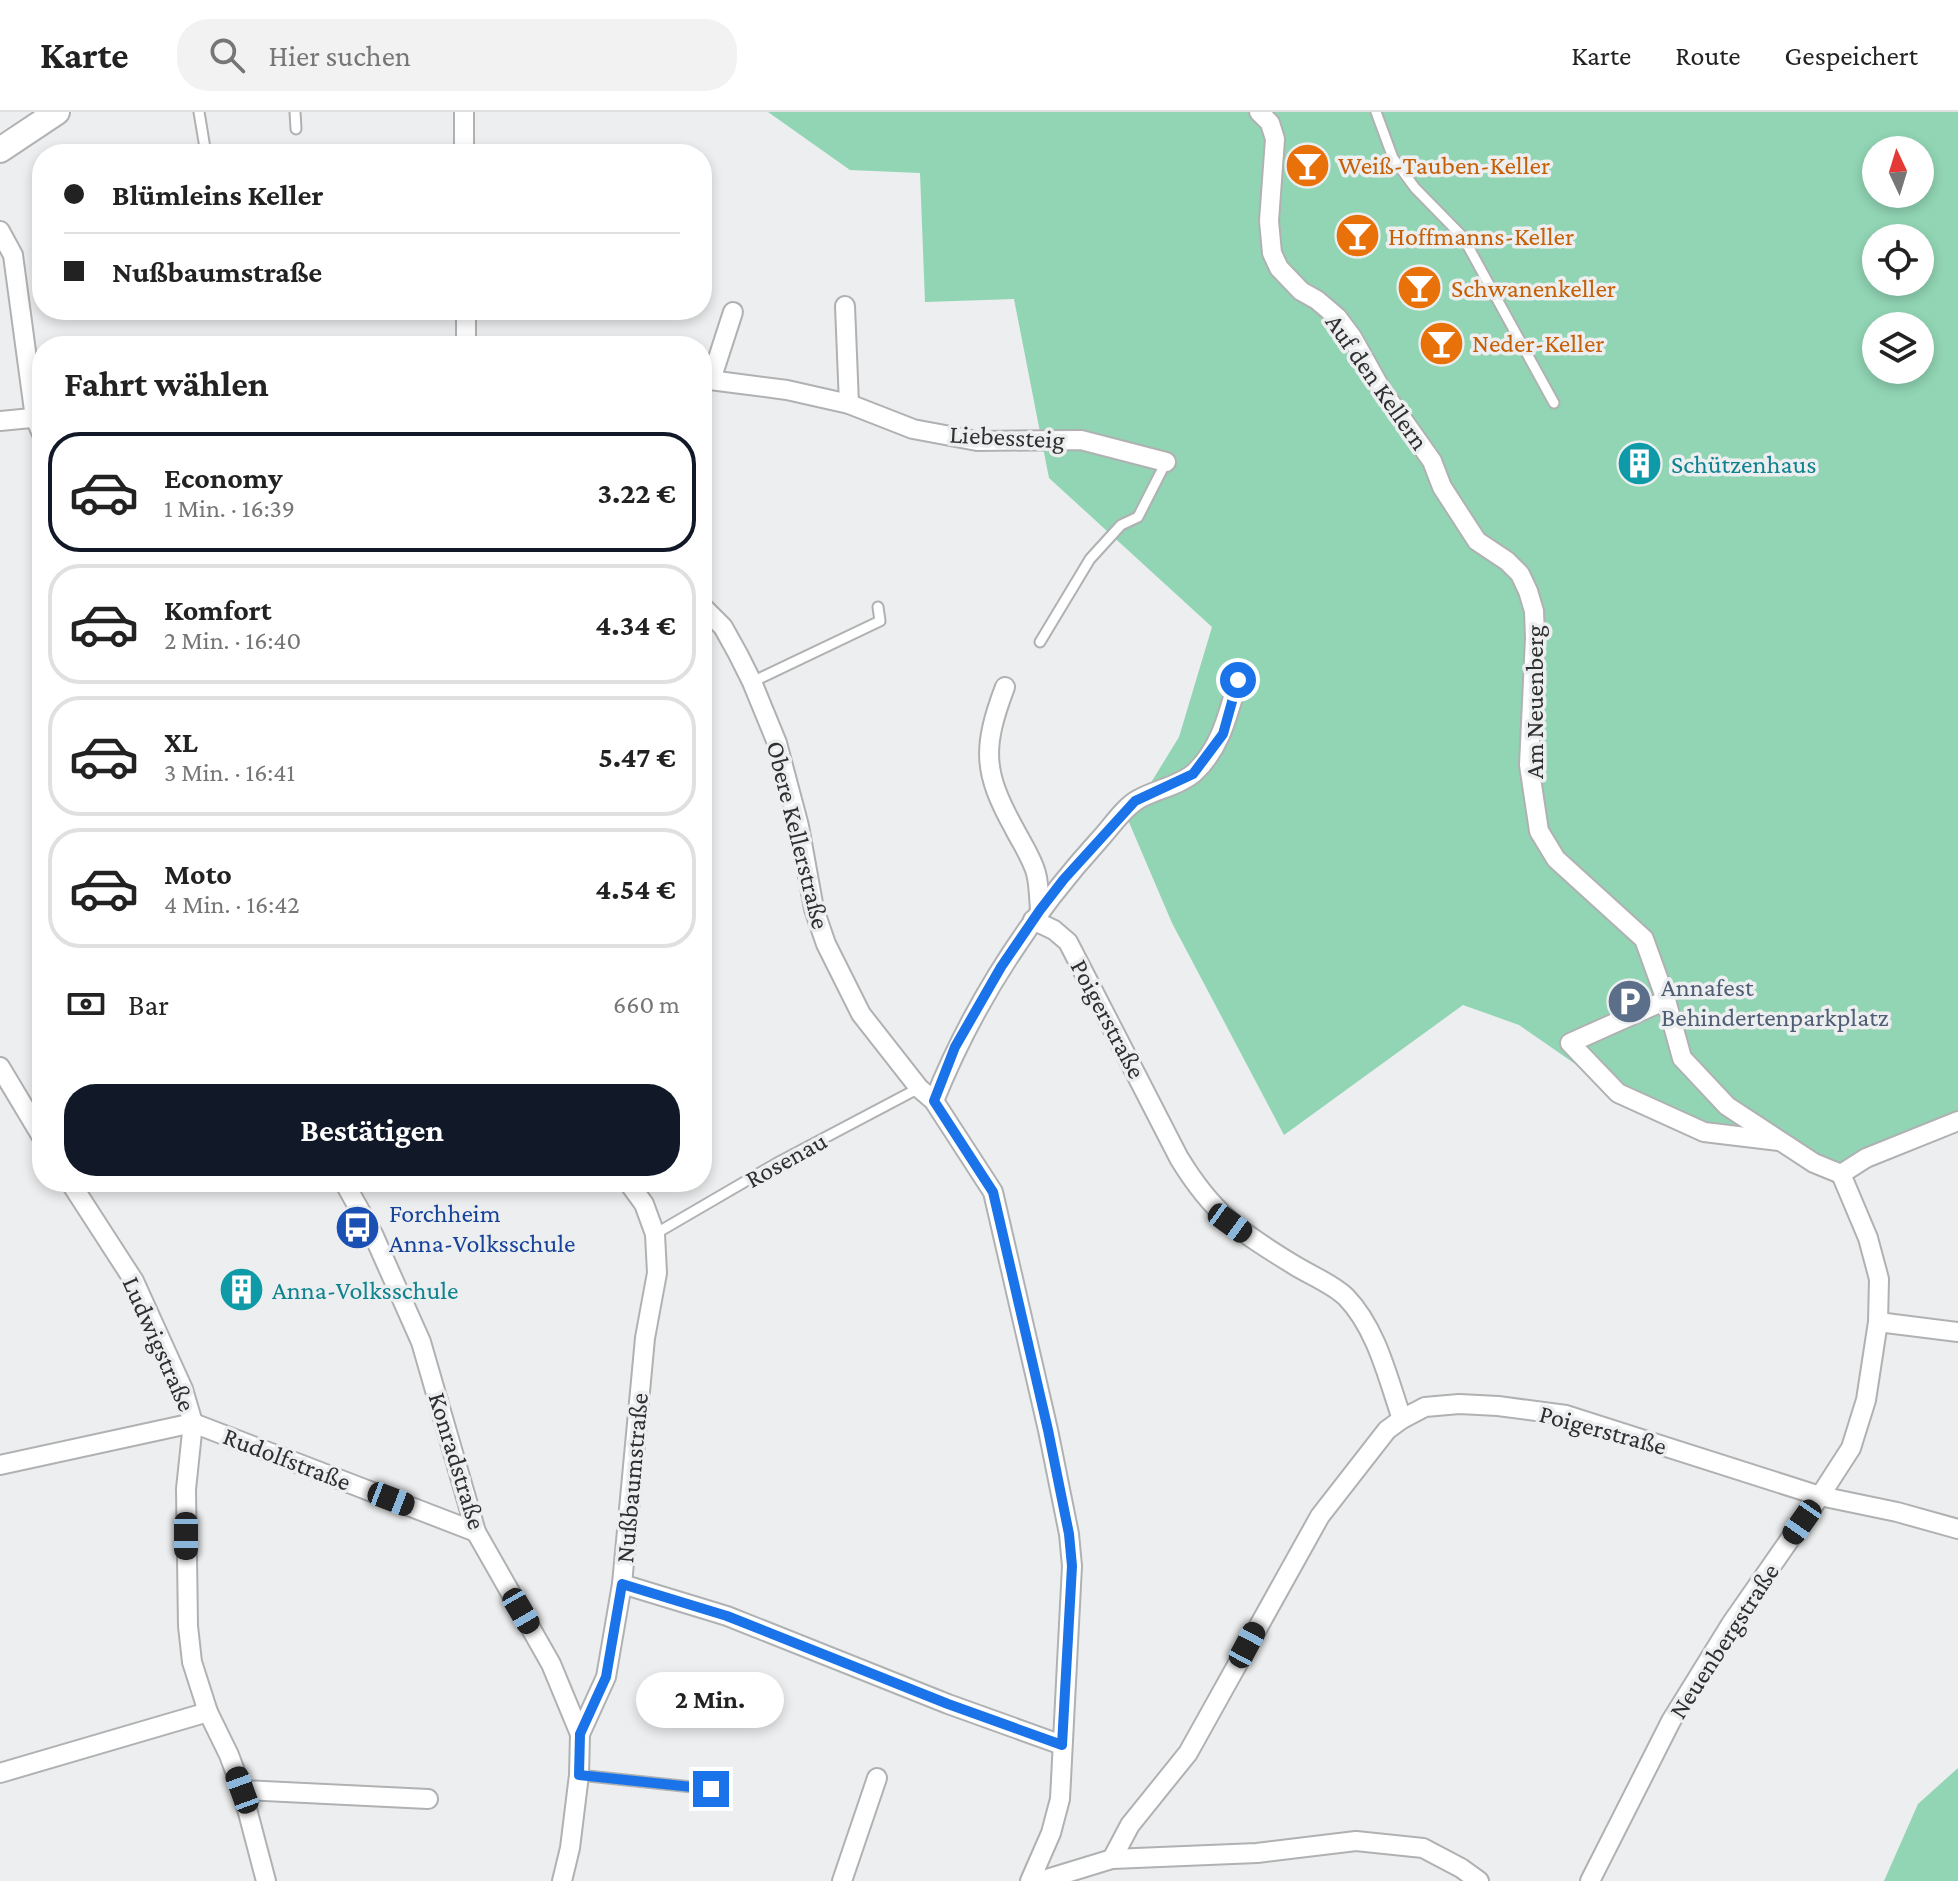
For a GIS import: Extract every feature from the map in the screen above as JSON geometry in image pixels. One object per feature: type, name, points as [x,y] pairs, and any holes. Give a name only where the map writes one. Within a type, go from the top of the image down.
[{"type":"street","points":[[0,150],[57,112]]},
{"type":"street","points":[[464,112],[464,144]]},
{"type":"street","name":"Auf den Kellern","points":[[1259,112],[1270,123],[1275,139],[1269,221],[1272,253],[1288,278],[1337,317],[1352,337],[1381,389],[1432,461],[1442,487]]},
{"type":"street","points":[[0,231],[13,255],[32,373]]},
{"type":"street","points":[[845,306],[849,404]]},
{"type":"street","name":"Liebessteig","points":[[712,367],[733,312]]},
{"type":"street","name":"Liebessteig","points":[[712,381],[787,390],[849,404],[913,429],[977,441],[1081,440],[1166,462]]},
{"type":"street","points":[[0,421],[32,423]]},
{"type":"street","name":"Am Neuenberg","points":[[1442,487],[1477,541],[1520,574],[1534,611],[1529,765],[1539,831],[1556,859],[1644,939],[1666,1000],[1682,1058],[1727,1106],[1814,1163],[1841,1174]]},
{"type":"street","name":"Obere Kellerstraße","points":[[712,616],[723,627],[752,682],[777,743],[799,826],[814,909],[826,944],[861,1014],[919,1088],[934,1101],[993,1192],[1048,1430],[1069,1534],[1072,1566],[1060,1799],[1051,1833],[1030,1881]]},
{"type":"street","points":[[934,1101],[955,1047],[1001,967],[1037,915],[1064,879],[1135,801],[1193,774],[1223,734],[1238,680]]},
{"type":"street","points":[[1005,687],[995,713],[989,745],[989,776],[997,799],[1036,872],[1037,915]]},
{"type":"street","name":"Poigerstraße","points":[[1037,915],[1068,942],[1200,1193],[1230,1223],[1254,1241],[1345,1296],[1362,1318],[1376,1345],[1402,1419],[1425,1407],[1459,1404],[1566,1415],[1820,1496],[1958,1529]]},
{"type":"street","name":"Am Neuenberg","points":[[1666,1000],[1570,1043],[1618,1093],[1646,1106],[1704,1132],[1784,1142]]},
{"type":"street","points":[[0,1067],[32,1120]]},
{"type":"street","points":[[1841,1174],[1866,1158],[1958,1121]]},
{"type":"street","name":"Neuenbergstraße","points":[[1590,1881],[1671,1721],[1731,1624],[1851,1448],[1866,1400],[1878,1322],[1879,1279],[1868,1238],[1841,1174]]},
{"type":"street","name":"Ludwigstraße","points":[[76,1192],[134,1281],[183,1389],[193,1423],[186,1489],[188,1626],[192,1662],[208,1712],[242,1790],[266,1881]]},
{"type":"street","name":"Konradstraße","points":[[350,1192],[373,1234],[421,1342],[476,1532],[551,1664],[580,1734]]},
{"type":"street","name":"Nußbaumstraße","points":[[562,1881],[570,1848],[579,1775],[580,1734],[606,1677],[622,1584],[645,1338],[657,1273],[655,1234],[644,1204],[635,1192]]},
{"type":"street","points":[[1878,1322],[1958,1332]]},
{"type":"street","points":[[1112,1859],[1130,1825],[1188,1753],[1320,1516],[1387,1430],[1402,1419]]},
{"type":"street","name":"Rudolfstraße","points":[[0,1465],[193,1423],[476,1532]]},
{"type":"street","points":[[622,1584],[727,1616],[934,1699],[1062,1745]]},
{"type":"street","points":[[0,1773],[208,1712]]},
{"type":"street","points":[[842,1881],[877,1778]]},
{"type":"street","points":[[242,1790],[428,1799]]},
{"type":"street","points":[[1040,1881],[1112,1859],[1257,1853],[1356,1841],[1432,1851],[1479,1881]]},
{"type":"lane","points":[[199,112],[204,144]]},
{"type":"lane","points":[[295,112],[296,129]]},
{"type":"lane","points":[[1376,112],[1393,158],[1415,188],[1463,237],[1554,403]]},
{"type":"lane","points":[[1040,642],[1090,559],[1121,525],[1138,517],[1166,462]]},
{"type":"lane","points":[[752,682],[880,621],[878,607]]},
{"type":"lane","name":"Rosenau","points":[[655,1234],[777,1163],[919,1088]]},
{"type":"lane","points":[[579,1775],[711,1789]]},
{"type":"green space","points":[[768,112],[1958,112],[1958,1114],[1837,1165],[1633,1104],[1519,1025],[1463,1005],[1284,1135],[1172,923],[1128,820],[1179,737],[1212,627],[1049,478],[1014,299],[925,302],[920,173],[850,170]]},
{"type":"green space","points":[[1958,1768],[1958,1881],[1884,1881],[1918,1804]]},
{"type":"place","name":"Weiß-Tauben-Keller","points":[[1307,165]]},
{"type":"place","name":"Hoffmanns-Keller","points":[[1357,236]]},
{"type":"place","name":"Schwanenkeller","points":[[1420,288]]},
{"type":"place","name":"Neder-Keller","points":[[1441,343]]},
{"type":"place","name":"Schützenhaus","points":[[1640,464]]},
{"type":"place","name":"Annafest Behindertenparkplatz","points":[[1630,1002]]},
{"type":"place","name":"Forchheim Anna-Volksschule","points":[[358,1228]]},
{"type":"place","name":"Anna-Volksschule","points":[[241,1290]]},
{"type":"route","points":[[711,1789],[579,1775],[580,1734],[606,1677],[622,1584],[727,1616],[948,1704],[1062,1745],[1071,1611],[1069,1534],[993,1192],[934,1101],[955,1047],[1001,967],[1040,910],[1135,801],[1193,774],[1223,734],[1238,680]]}]
